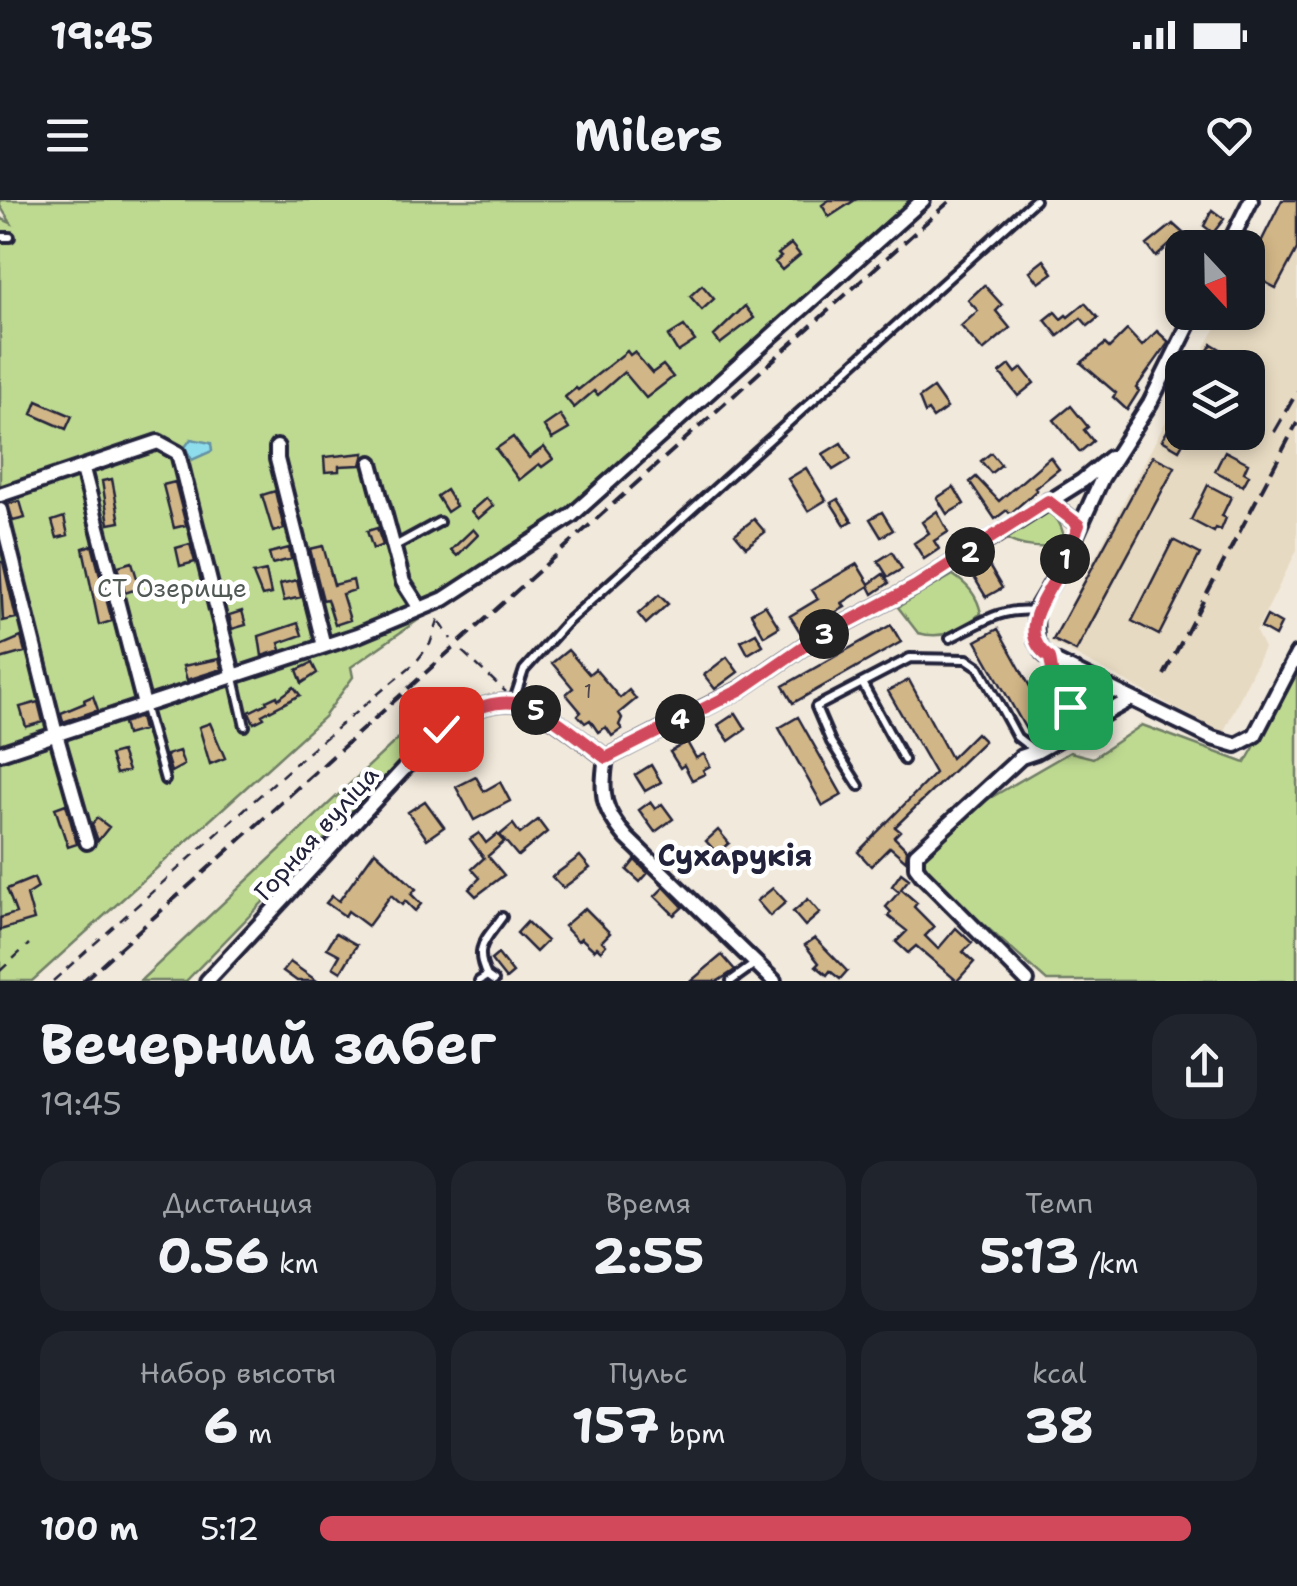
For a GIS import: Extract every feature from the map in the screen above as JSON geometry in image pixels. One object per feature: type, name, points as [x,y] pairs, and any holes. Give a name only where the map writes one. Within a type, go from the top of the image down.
[{"type":"street","points":[[0,753],[386,625],[444,599],[571,516],[923,200]]},
{"type":"street","points":[[1236,230],[1251,200]]},
{"type":"street","points":[[1186,330],[1035,611],[1036,640],[1050,658],[1212,738],[1236,745],[1255,735],[1297,654]]},
{"type":"street","points":[[0,495],[158,442],[178,453],[234,674]]},
{"type":"street","points":[[278,447],[277,460],[324,646]]},
{"type":"street","points":[[606,758],[740,690],[810,642],[916,586],[1082,480],[1120,450]]},
{"type":"street","points":[[372,463],[404,582],[424,606]]},
{"type":"street","points":[[83,470],[144,705]]},
{"type":"street","points":[[1048,501],[1079,525]]},
{"type":"street","points":[[0,510],[87,842]]},
{"type":"street","points":[[1028,981],[922,875],[916,854],[1022,756],[1036,752],[1131,698]]},
{"type":"street","points":[[514,700],[559,722],[606,758]]},
{"type":"street","name":"Горная вуліца","points":[[207,981],[441,729],[474,708],[514,700]]},
{"type":"street","points":[[606,758],[605,807],[610,817],[774,981]]},
{"type":"lane","points":[[514,700],[524,670],[566,622],[1035,200]]},
{"type":"lane","points":[[0,237],[10,238]]},
{"type":"lane","points":[[394,547],[439,522]]},
{"type":"lane","points":[[950,638],[1012,608],[1035,611]]},
{"type":"lane","points":[[859,786],[838,754],[816,707],[910,658],[968,659],[979,668],[1017,738],[1036,752]]},
{"type":"lane","points":[[1050,658],[1055,688],[1070,707],[1086,707],[1116,692]]},
{"type":"lane","points":[[234,674],[245,726]]},
{"type":"lane","points":[[862,683],[904,760]]},
{"type":"lane","points":[[144,705],[165,780]]},
{"type":"lane","points":[[487,979],[479,951],[502,917]]},
{"type":"lane","points":[[731,981],[758,962]]},
{"type":"path","points":[[53,981],[306,754],[416,662],[430,644],[444,599]]},
{"type":"path","points":[[439,621],[451,639]]},
{"type":"path","points":[[463,652],[514,700]]},
{"type":"path","points":[[0,971],[29,944]]},
{"type":"shaded area","points":[[1282,200],[1297,200],[1297,550],[1256,632],[1264,648],[1223,733],[1051,642],[1165,423],[1165,450],[1265,450],[1265,350],[1203,350],[1215,330],[1265,330],[1265,234]]},
{"type":"green space","name":"СТ Озерище","points":[[0,200],[914,200],[569,511],[488,566],[433,595],[431,611],[351,667],[353,677],[324,717],[32,981],[0,981],[0,218],[11,223]]},
{"type":"green space","points":[[1043,509],[1060,524],[1064,537],[1061,544],[1032,547],[1005,538]]},
{"type":"green space","points":[[953,575],[971,591],[981,613],[952,632],[918,633],[898,607]]},
{"type":"green space","points":[[1297,672],[1297,981],[1047,981],[923,870],[922,853],[978,805],[1070,752],[1093,758],[1142,725],[1245,763]]},
{"type":"green space","points":[[403,734],[407,754],[186,981],[140,981]]},
{"type":"water","points":[[191,439],[211,443],[212,451],[192,460],[185,447]]},
{"type":"building","points":[[829,200],[855,200],[829,217],[822,205]]},
{"type":"building","points":[[1282,200],[1297,200],[1297,249],[1276,288],[1265,282],[1265,234]]},
{"type":"building","points":[[1212,210],[1224,219],[1215,230],[1204,226]]},
{"type":"building","points":[[1165,230],[1165,249],[1156,257],[1147,245]]},
{"type":"building","points":[[791,244],[800,255],[782,270],[775,262],[781,257],[778,254]]},
{"type":"building","points":[[1044,260],[1053,273],[1039,283],[1030,271]]},
{"type":"building","points":[[702,285],[714,299],[702,310],[690,296]]},
{"type":"building","points":[[984,285],[1002,305],[996,311],[1010,328],[983,351],[961,326],[978,311],[968,300]]},
{"type":"building","points":[[1085,303],[1098,318],[1088,326],[1081,318],[1058,336],[1045,320],[1055,312],[1061,319],[1068,317]]},
{"type":"building","points":[[745,306],[754,318],[720,344],[714,336]]},
{"type":"building","points":[[684,326],[695,341],[678,352],[668,336]]},
{"type":"building","points":[[1127,330],[1142,346],[1157,331],[1169,342],[1136,388],[1139,391],[1127,410],[1113,397],[1116,393],[1081,363],[1105,344],[1109,348]]},
{"type":"building","points":[[627,351],[630,355],[634,352],[652,373],[663,365],[673,377],[646,398],[624,372],[598,395],[594,391],[574,408],[565,397]]},
{"type":"building","points":[[1010,365],[1016,373],[1022,368],[1034,383],[1018,396],[1000,373]]},
{"type":"building","points":[[933,388],[947,408],[933,418],[928,411],[925,413],[919,398]]},
{"type":"building","points":[[37,401],[72,416],[66,429],[32,414]]},
{"type":"building","points":[[1071,406],[1088,427],[1084,430],[1093,441],[1080,452],[1054,420]]},
{"type":"building","points":[[560,415],[569,429],[552,439],[544,426]]},
{"type":"building","points":[[513,437],[529,458],[544,447],[553,459],[542,467],[539,464],[519,480],[496,449]]},
{"type":"building","points":[[841,443],[851,459],[833,470],[823,454]]},
{"type":"building","points":[[1225,451],[1248,463],[1244,472],[1249,475],[1243,486],[1215,471]]},
{"type":"building","points":[[364,453],[361,465],[339,466],[339,471],[325,472],[324,457]]},
{"type":"building","points":[[991,453],[1001,465],[991,473],[981,461]]},
{"type":"building","points":[[1153,456],[1175,467],[1076,651],[1053,640]]},
{"type":"building","points":[[1050,457],[1059,469],[1010,514],[1007,510],[995,519],[970,482],[976,477],[999,501]]},
{"type":"building","points":[[806,468],[826,500],[808,511],[788,479]]},
{"type":"building","points":[[112,479],[120,522],[109,524],[102,481]]},
{"type":"building","points":[[175,482],[186,525],[174,528],[163,485]]},
{"type":"building","points":[[1208,485],[1231,497],[1222,516],[1226,518],[1221,530],[1216,528],[1214,532],[1191,520]]},
{"type":"building","points":[[954,487],[964,504],[947,514],[937,498]]},
{"type":"building","points":[[446,490],[456,506],[447,512],[437,496]]},
{"type":"building","points":[[275,491],[284,529],[273,532],[262,495]]},
{"type":"building","points":[[486,498],[493,506],[478,519],[471,511]]},
{"type":"building","points":[[838,499],[852,521],[845,525],[831,503]]},
{"type":"building","points":[[20,501],[25,518],[13,521],[8,504]]},
{"type":"building","points":[[937,511],[948,532],[934,541],[939,549],[924,559],[914,543],[929,533],[922,522]]},
{"type":"building","points":[[882,512],[893,530],[881,537],[870,519]]},
{"type":"building","points":[[64,517],[68,535],[57,538],[52,521]]},
{"type":"building","points":[[754,519],[765,532],[746,547],[735,534]]},
{"type":"building","points":[[377,528],[383,545],[373,549],[367,531]]},
{"type":"building","points":[[473,529],[478,535],[457,556],[451,550]]},
{"type":"building","points":[[1173,540],[1200,554],[1159,635],[1132,621]]},
{"type":"building","points":[[190,544],[195,562],[180,566],[176,548]]},
{"type":"building","points":[[92,545],[112,621],[99,625],[83,548]]},
{"type":"building","points":[[323,546],[334,585],[353,580],[355,590],[342,594],[350,620],[335,625],[327,599],[323,600],[310,549]]},
{"type":"building","points":[[289,548],[291,559],[272,564],[269,553]]},
{"type":"building","points":[[892,552],[902,569],[888,577],[878,561]]},
{"type":"building","points":[[985,559],[1002,588],[986,597],[969,569]]},
{"type":"building","points":[[0,562],[16,618],[3,621]]},
{"type":"building","points":[[132,562],[140,588],[125,593],[118,566]]},
{"type":"building","points":[[857,564],[869,584],[883,574],[889,583],[873,594],[869,586],[842,603],[845,607],[800,632],[790,616],[818,599],[812,590]]},
{"type":"building","points":[[266,571],[271,594],[262,596],[253,574]]},
{"type":"building","points":[[297,580],[301,597],[284,601],[280,584]]},
{"type":"building","points":[[659,595],[668,604],[646,624],[638,614]]},
{"type":"building","points":[[765,605],[779,627],[764,636],[751,613]]},
{"type":"building","points":[[242,611],[246,625],[232,629],[229,615]]},
{"type":"building","points":[[1267,616],[1281,624],[1275,636],[1261,628]]},
{"type":"building","points":[[298,623],[302,635],[279,643],[281,650],[262,656],[259,636]]},
{"type":"building","points":[[891,625],[901,642],[793,703],[783,686]]},
{"type":"building","points":[[998,629],[1053,728],[1032,740],[976,641]]},
{"type":"building","points":[[756,633],[763,645],[748,654],[741,641]]},
{"type":"building","points":[[21,637],[25,652],[0,659],[0,646]]},
{"type":"building","points":[[568,650],[589,674],[595,669],[620,698],[629,690],[636,699],[619,713],[622,729],[612,736],[606,727],[598,732],[590,720],[585,723],[566,694],[573,688],[552,663]]},
{"type":"building","points":[[727,657],[738,672],[715,689],[704,675]]},
{"type":"building","points":[[219,659],[222,669],[187,680],[183,666]]},
{"type":"building","points":[[312,663],[317,673],[302,683],[297,670]]},
{"type":"building","points":[[909,680],[951,758],[976,733],[984,741],[895,827],[900,831],[894,837],[907,850],[906,861],[890,847],[871,866],[858,852],[935,773],[888,691]]},
{"type":"building","points":[[294,687],[300,695],[254,723],[249,712]]},
{"type":"building","points":[[93,696],[98,710],[63,722],[61,713]]},
{"type":"building","points":[[38,702],[43,722],[26,727],[20,707]]},
{"type":"building","points":[[736,713],[746,729],[729,741],[718,725]]},
{"type":"building","points":[[140,717],[143,730],[126,735],[123,723]]},
{"type":"building","points":[[798,717],[842,795],[823,806],[779,728]]},
{"type":"building","points":[[210,723],[225,758],[210,764],[199,727]]},
{"type":"building","points":[[687,742],[696,758],[704,754],[710,766],[703,770],[705,774],[692,780],[670,752]]},
{"type":"building","points":[[179,751],[184,765],[171,772],[166,755]]},
{"type":"building","points":[[121,752],[128,771],[116,774],[110,755]]},
{"type":"building","points":[[651,765],[661,782],[645,791],[635,775]]},
{"type":"building","points":[[476,777],[484,791],[500,782],[510,801],[474,820],[456,787]]},
{"type":"building","points":[[425,801],[444,827],[427,839],[408,812]]},
{"type":"building","points":[[650,802],[655,809],[662,804],[673,819],[655,832],[639,810]]},
{"type":"building","points":[[66,804],[77,844],[68,847],[55,808]]},
{"type":"building","points":[[97,818],[109,827],[98,841],[92,824]]},
{"type":"building","points":[[538,820],[547,832],[518,856],[500,835],[513,824],[520,834]]},
{"type":"building","points":[[718,830],[729,843],[717,853],[706,841]]},
{"type":"building","points":[[479,833],[486,843],[497,834],[504,842],[488,856],[504,875],[476,896],[469,889],[480,878],[472,869],[484,858],[470,839]]},
{"type":"building","points":[[375,851],[416,889],[411,894],[421,904],[415,911],[391,895],[368,926],[348,911],[345,916],[326,903],[332,896],[339,901]]},
{"type":"building","points":[[580,856],[590,868],[563,888],[552,877]]},
{"type":"building","points":[[635,860],[648,873],[640,882],[627,870]]},
{"type":"building","points":[[901,873],[909,879],[901,889],[934,927],[925,936],[938,949],[956,928],[972,943],[963,952],[974,962],[957,981],[916,946],[908,953],[896,942],[907,931],[888,916],[891,912],[886,907],[899,892],[892,886]]},
{"type":"building","points":[[34,878],[38,888],[27,895],[34,920],[0,930],[0,918],[16,913],[7,889]]},
{"type":"building","points":[[664,887],[683,907],[674,915],[655,896]]},
{"type":"building","points":[[773,888],[786,902],[770,916],[757,901]]},
{"type":"building","points":[[808,899],[820,913],[805,926],[793,912]]},
{"type":"building","points":[[585,908],[610,933],[602,941],[606,945],[601,951],[581,938],[578,941],[564,926]]},
{"type":"building","points":[[527,922],[547,941],[536,952],[517,933]]},
{"type":"building","points":[[336,933],[357,945],[341,972],[333,967],[340,955],[327,948]]},
{"type":"building","points":[[815,938],[847,971],[840,979],[816,966],[819,963],[805,945]]},
{"type":"building","points":[[498,954],[513,973],[506,979],[491,960]]},
{"type":"building","points":[[722,955],[735,970],[718,981],[691,981]]},
{"type":"building","points":[[290,962],[317,981],[297,981],[283,971]]},
{"type":"railway","points":[[83,981],[951,200]]},
{"type":"railway","points":[[1274,432],[1297,392]]},
{"type":"railway","points":[[1164,675],[1297,423]]},
{"type":"district","name":"Сухарукія","points":[[735,856]]},
{"type":"route","points":[[441,729],[474,708],[514,700],[559,722],[606,758],[740,690],[810,642],[916,586],[1048,501],[1079,525],[1033,621],[1036,640],[1050,658],[1055,688],[1070,707]]}]
